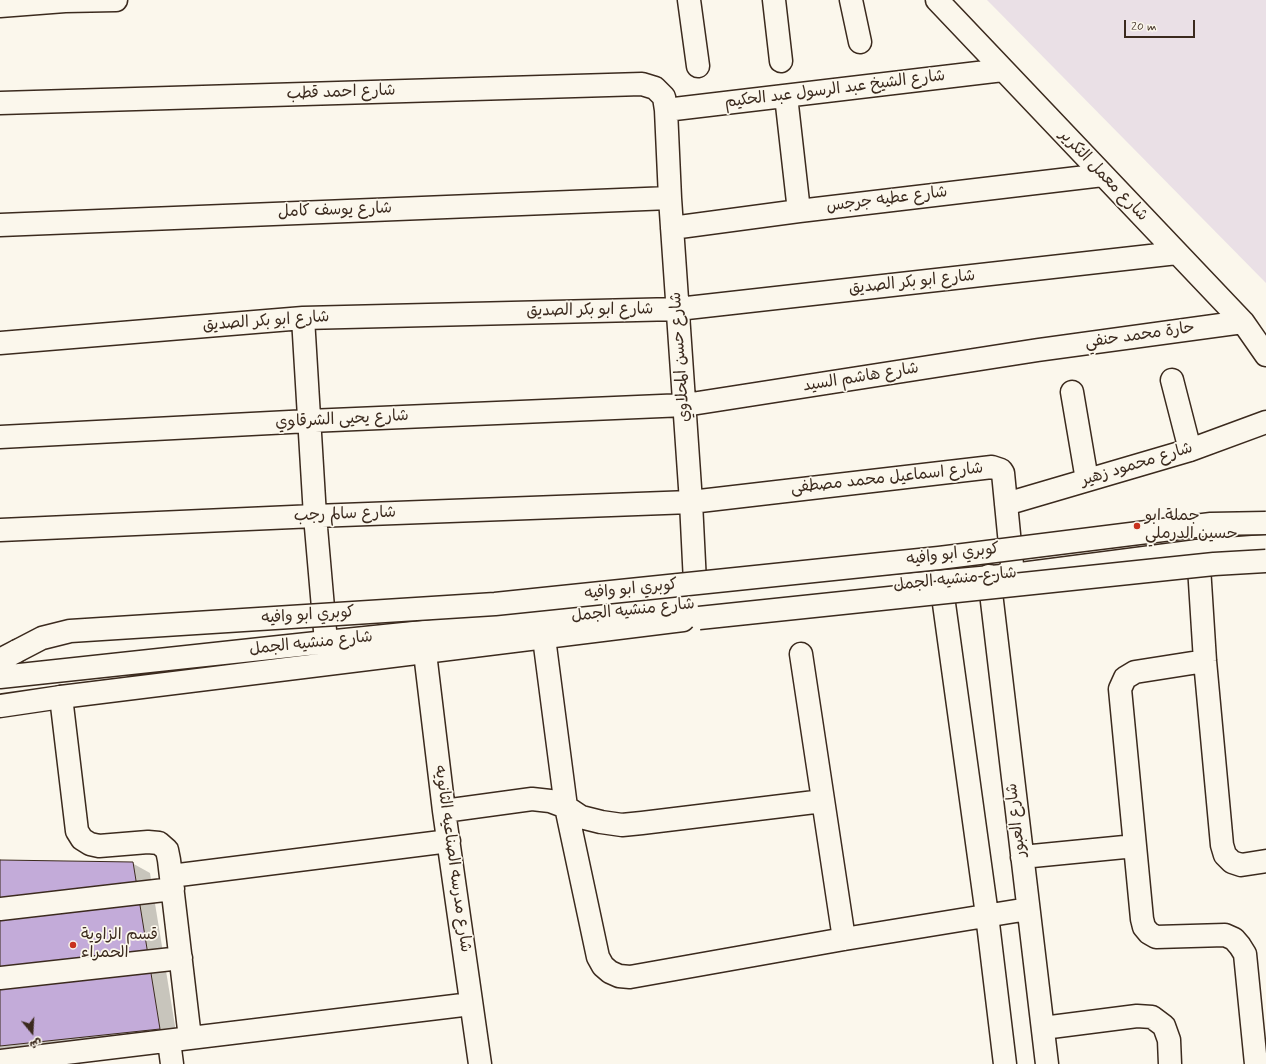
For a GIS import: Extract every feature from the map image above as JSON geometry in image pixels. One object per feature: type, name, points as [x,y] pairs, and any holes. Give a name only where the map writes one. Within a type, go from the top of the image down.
[{"type":"street","points":[[0,6],[65,1],[116,0]]},
{"type":"street","points":[[689,0],[698,66]]},
{"type":"street","points":[[774,0],[781,61]]},
{"type":"street","points":[[851,0],[860,42]]},
{"type":"street","name":"شارع معمل التكرير","points":[[937,0],[1243,322],[1266,355]]},
{"type":"street","name":"شارع الشيخ عبد الرسول عبد الحكيم","points":[[666,110],[1003,70]]},
{"type":"street","name":"شارع احمد قطب","points":[[0,103],[642,84],[655,88],[664,97],[666,110]]},
{"type":"street","points":[[786,96],[799,211]]},
{"type":"street","name":"شارع حسن المحلاوي","points":[[666,110],[670,198],[698,611]]},
{"type":"street","name":"شارع عطيه جرجس","points":[[672,228],[799,211],[1103,175]]},
{"type":"street","name":"شارع يوسف كامل","points":[[0,225],[670,198]]},
{"type":"street","name":"شارع ابو بكر الصديق","points":[[0,343],[303,318],[678,309],[1177,253]]},
{"type":"street","points":[[303,318],[315,516],[326,642]]},
{"type":"street","name":"حارة محمد حنفي","points":[[1038,350],[1243,322]]},
{"type":"street","name":"شارع هاشم السيد","points":[[685,405],[1038,350]]},
{"type":"street","points":[[1172,380],[1190,450]]},
{"type":"street","points":[[1072,392],[1087,480]]},
{"type":"street","name":"شارع يحيى الشرقاوي","points":[[0,438],[309,421],[685,405]]},
{"type":"street","name":"شارع محمود زهير","points":[[1006,504],[1190,450],[1266,422]]},
{"type":"street","name":"شارع اسماعيل محمد مصطفى","points":[[691,502],[992,467],[1001,470],[1003,473],[1013,575]]},
{"type":"street","name":"شارع سالم رجب","points":[[0,530],[315,516],[691,502]]},
{"type":"street","name":"كوبري ابو وافيه","points":[[8,656],[42,638],[70,631],[495,604],[939,558],[1211,524],[1266,523]]},
{"type":"street","name":"شارع منشيه الجمل","points":[[0,677],[326,642],[698,611],[988,576],[1013,575],[1198,551],[1266,546]]},
{"type":"street","points":[[1198,551],[1205,661],[1222,845],[1225,855],[1232,862],[1241,865],[1266,861]]},
{"type":"street","points":[[698,611],[1214,564],[1266,561]]},
{"type":"street","name":"شارع العبور","points":[[988,576],[1043,1028],[1046,1064]]},
{"type":"street","points":[[940,582],[987,915],[1005,1064]]},
{"type":"street","name":"شارع منشيه الجمل","points":[[0,706],[61,697],[544,638],[698,611]]},
{"type":"street","points":[[544,638],[566,807],[598,957],[603,966],[610,972],[619,976],[630,977],[844,939],[1028,909]]},
{"type":"street","name":"شارع مدرسه الصناعيه الثانويه","points":[[425,653],[444,811],[480,1064]]},
{"type":"street","points":[[801,654],[844,939]]},
{"type":"street","points":[[1205,661],[1134,672],[1125,678],[1120,689],[1142,919],[1144,927],[1149,933],[1156,937],[1164,938],[1225,935],[1234,939],[1240,946],[1245,954],[1256,1064]]},
{"type":"street","points":[[61,697],[77,831],[82,839],[90,844],[99,846],[148,842],[159,843],[167,850],[190,1038]]},
{"type":"street","points":[[444,811],[532,799],[550,801],[566,807],[581,817],[622,825],[823,801]]},
{"type":"street","points":[[0,909],[449,841]]},
{"type":"street","points":[[1022,857],[1135,846]]},
{"type":"street","points":[[0,978],[181,958]]},
{"type":"street","points":[[0,1061],[471,1004]]},
{"type":"street","points":[[1043,1028],[1137,1016],[1152,1017],[1164,1026],[1169,1040],[1170,1064]]},
{"type":"street","points":[[169,1041],[172,1064]]},
{"type":"shaded area","points":[[987,0],[1266,0],[1266,283]]},
{"type":"building","name":"قسم الزاوية الحمراء","points":[[0,860],[133,862],[160,1029],[0,1046]]},
{"type":"place","name":"جملة ابو حسين الدرملي","points":[[1137,526]]},
{"type":"place","name":"قسم الزاوية الحمراء","points":[[73,945]]}]
